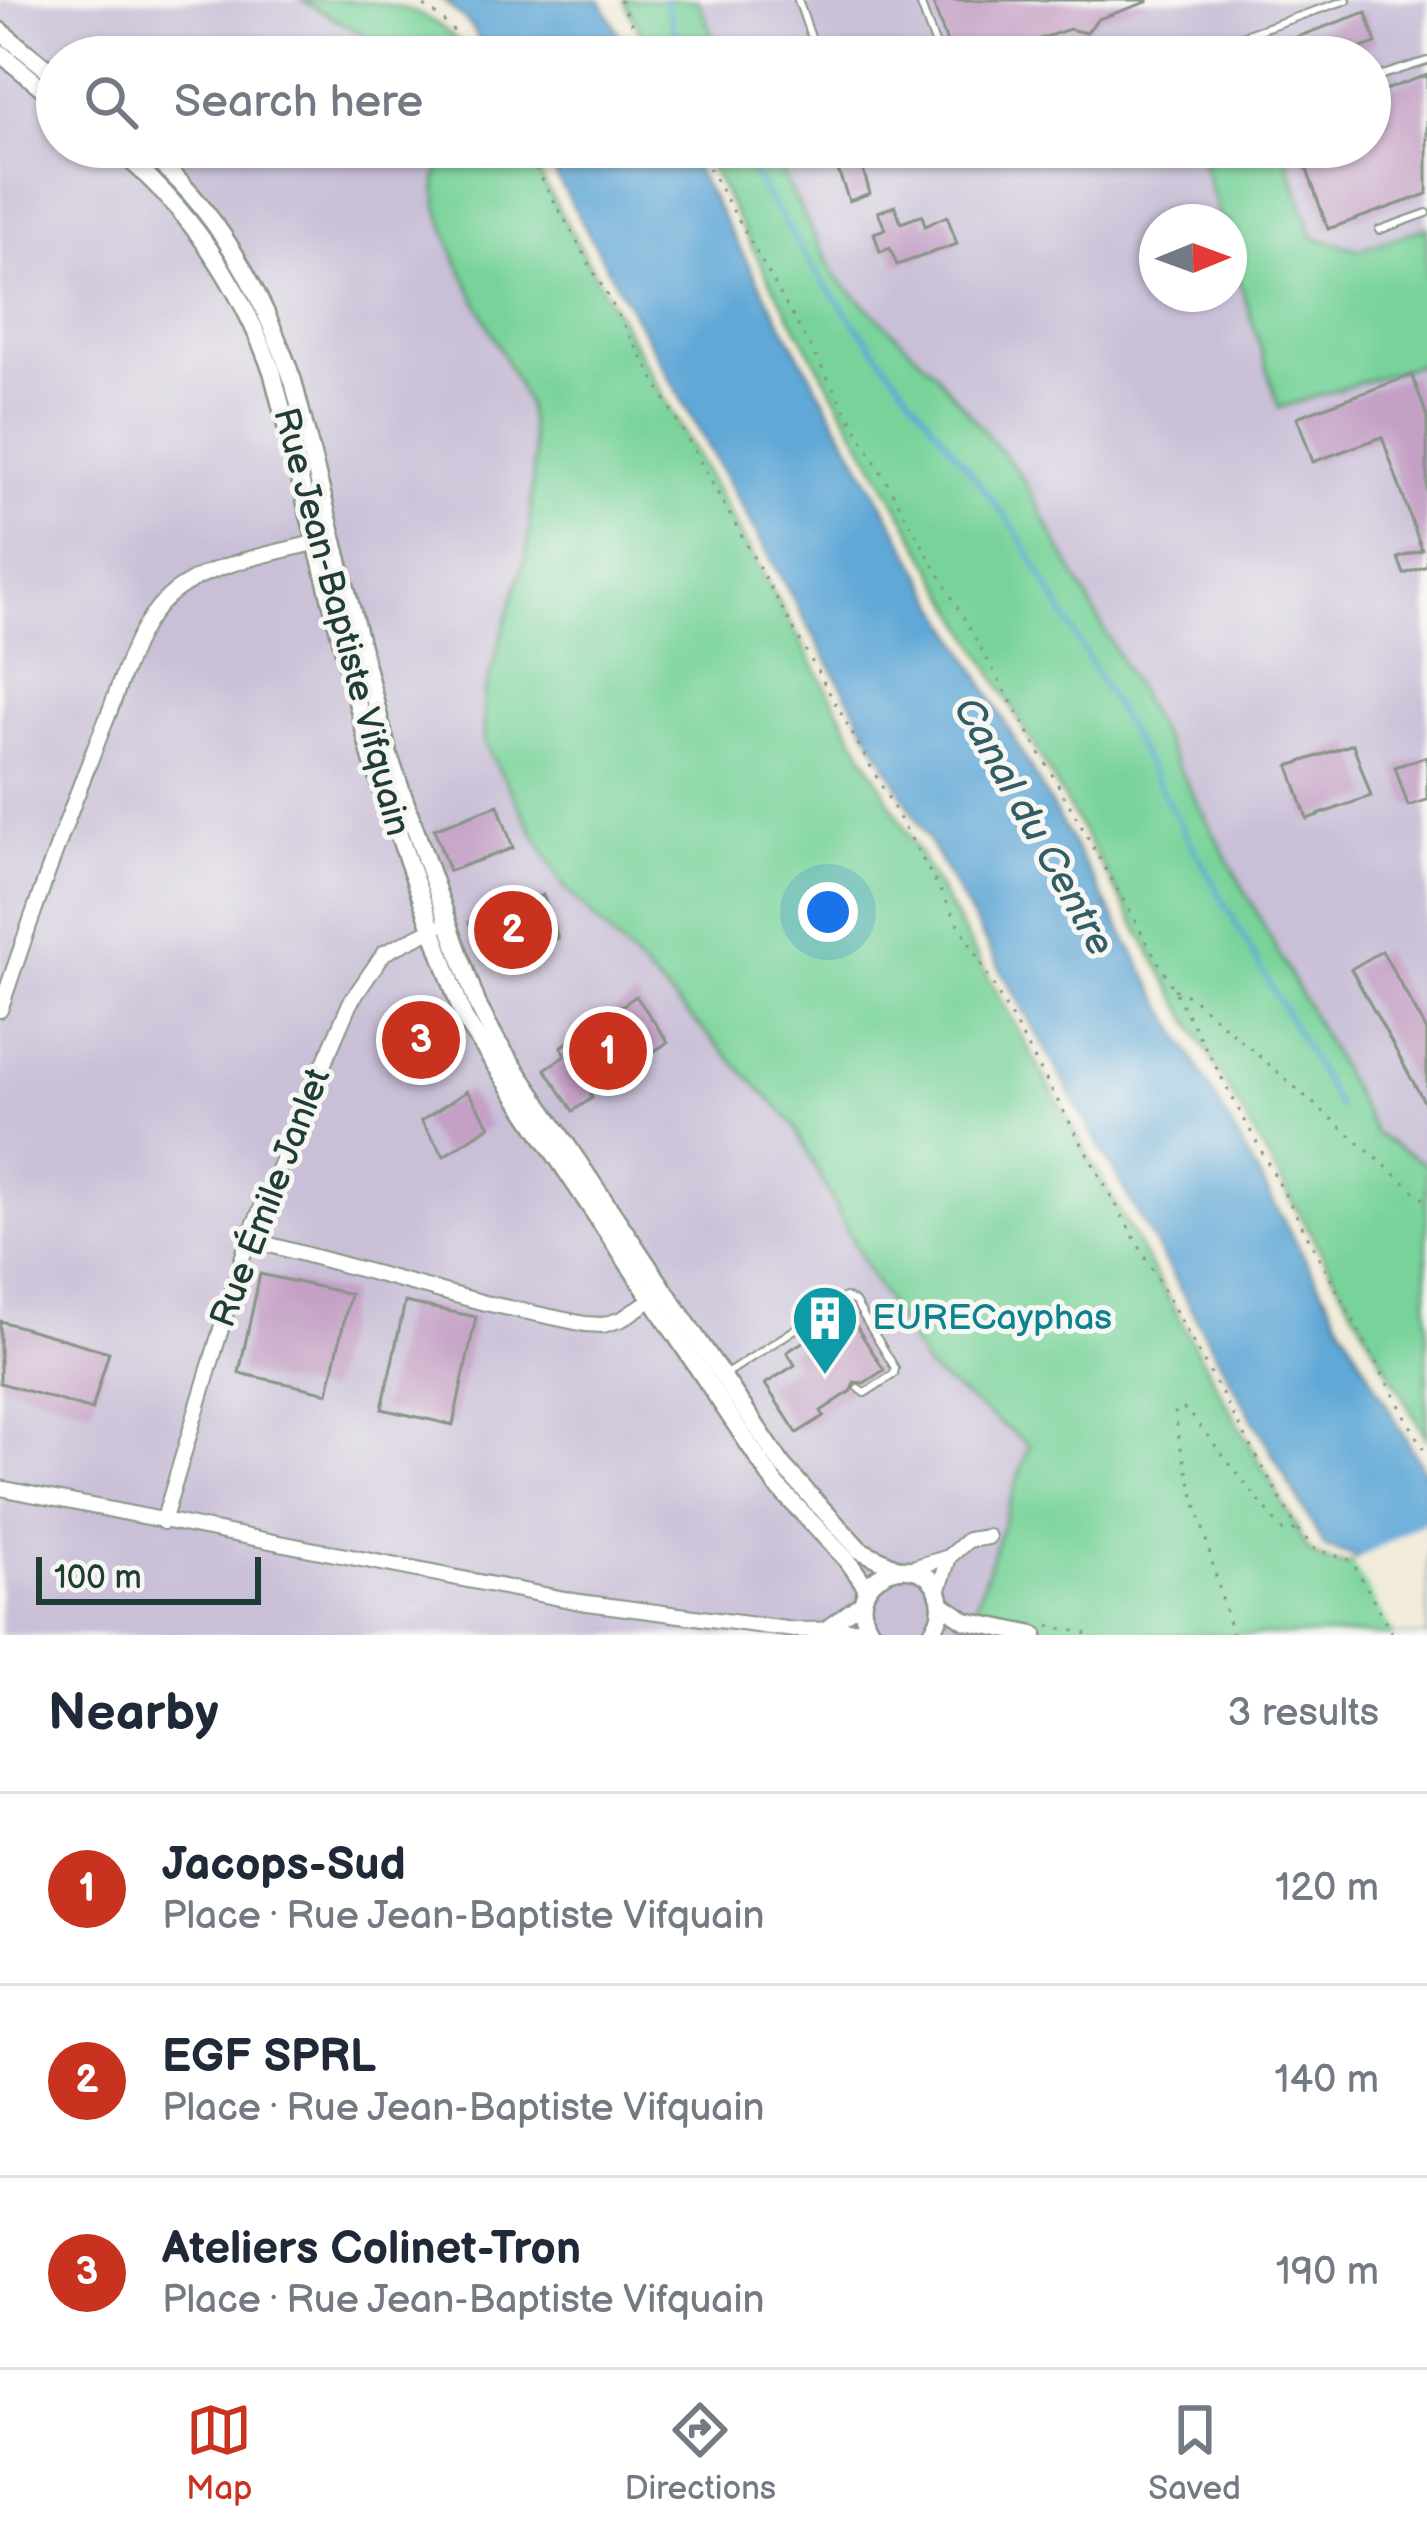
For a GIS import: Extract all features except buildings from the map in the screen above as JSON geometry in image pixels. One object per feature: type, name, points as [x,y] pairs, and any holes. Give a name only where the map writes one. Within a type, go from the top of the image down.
[{"type":"street","points":[[0,31],[36,60]]},
{"type":"street","points":[[0,53],[36,83]]},
{"type":"street","name":"Rue Jean-Baptiste Vifquain","points":[[137,168],[178,206],[212,249],[241,298],[272,370],[324,540]]},
{"type":"street","name":"Rue Jean-Baptiste Vifquain","points":[[165,168],[223,236],[262,300],[293,381],[372,760],[440,926],[472,1033],[798,1484],[860,1550],[921,1574],[966,1621],[1039,1630]]},
{"type":"street","points":[[0,1010],[70,809],[143,628],[168,597],[201,578],[324,540]]},
{"type":"street","name":"Rue Émile Janlet","points":[[163,1522],[248,1239],[357,991],[384,953],[440,926]]},
{"type":"street","points":[[248,1239],[485,1303],[585,1324],[622,1319],[658,1295]]},
{"type":"street","name":"Rue Jean-Baptiste Vifquain","points":[[658,1295],[776,1485],[848,1561],[865,1595],[871,1632]]},
{"type":"street","points":[[0,1489],[580,1602],[794,1630],[829,1627],[871,1632]]},
{"type":"street","points":[[829,1627],[865,1595],[875,1579],[949,1557],[968,1540],[988,1537]]},
{"type":"street","points":[[930,1635],[940,1616],[949,1557]]},
{"type":"lane","points":[[798,0],[811,36]]},
{"type":"lane","points":[[920,0],[933,36]]},
{"type":"lane","points":[[1241,36],[1347,0]]},
{"type":"lane","points":[[1391,73],[1427,61]]},
{"type":"lane","points":[[1379,230],[1427,213]]},
{"type":"lane","points":[[722,1376],[845,1297],[855,1302],[895,1368],[894,1374],[865,1393],[859,1388]]},
{"type":"path","points":[[414,0],[436,13],[459,36]]},
{"type":"path","points":[[620,0],[638,36]]},
{"type":"path","points":[[536,168],[1298,1530],[1315,1549],[1352,1562],[1393,1635]]},
{"type":"path","points":[[709,168],[1173,988],[1427,1456]]},
{"type":"path","points":[[1173,988],[1191,997],[1427,1202]]},
{"type":"path","points":[[1232,1635],[1175,1411],[1188,1412],[1283,1531],[1298,1530]]},
{"type":"path","points":[[1039,1630],[1095,1635]]},
{"type":"shaded area","points":[[0,0],[302,0],[365,36],[36,36],[36,168],[439,168],[437,205],[455,257],[527,404],[534,456],[533,502],[528,548],[511,608],[564,887],[792,1122],[866,1267],[927,1369],[1030,1446],[968,1635],[0,1635]]},
{"type":"shaded area","points":[[627,0],[1427,0],[1427,1438],[720,168],[1391,168],[1391,36],[647,36]]},
{"type":"green space","points":[[302,0],[399,7],[452,36],[365,36]]},
{"type":"green space","points":[[624,0],[698,0],[713,36],[642,36]]},
{"type":"green space","points":[[439,168],[536,168],[1306,1546],[1321,1558],[1346,1565],[1427,1520],[1427,1635],[1056,1635],[972,1617],[1029,1445],[927,1369],[866,1267],[792,1122],[564,887],[484,743],[484,694],[528,548],[534,456],[527,404],[455,257],[437,205]]},
{"type":"green space","points":[[711,168],[779,168],[836,277],[934,371],[1022,477],[1376,1134],[1427,1165],[1427,1439],[766,274]]},
{"type":"green space","points":[[1204,168],[1290,168],[1313,237],[1360,250],[1427,227],[1427,362],[1279,408],[1247,305],[1247,204],[1215,204]]},
{"type":"water","points":[[443,0],[600,0],[620,36],[477,36]]},
{"type":"water","name":"Canal du Centre","points":[[552,168],[695,168],[1427,1477],[1427,1635],[1359,1558],[1324,1546]]},
{"type":"pier","points":[[1427,1520],[1427,1635],[1395,1635],[1352,1562]]},
{"type":"waterway","points":[[665,0],[676,36]]},
{"type":"waterway","points":[[749,168],[825,285],[1018,533],[1339,1108]]},
{"type":"place","name":"EGF SPRL","points":[[513,930]]},
{"type":"place","name":"Ateliers Colinet-Tron","points":[[421,1040]]},
{"type":"place","name":"Jacops-Sud","points":[[608,1051]]},
{"type":"place","name":"EURECayphas","points":[[825,1377]]}]
